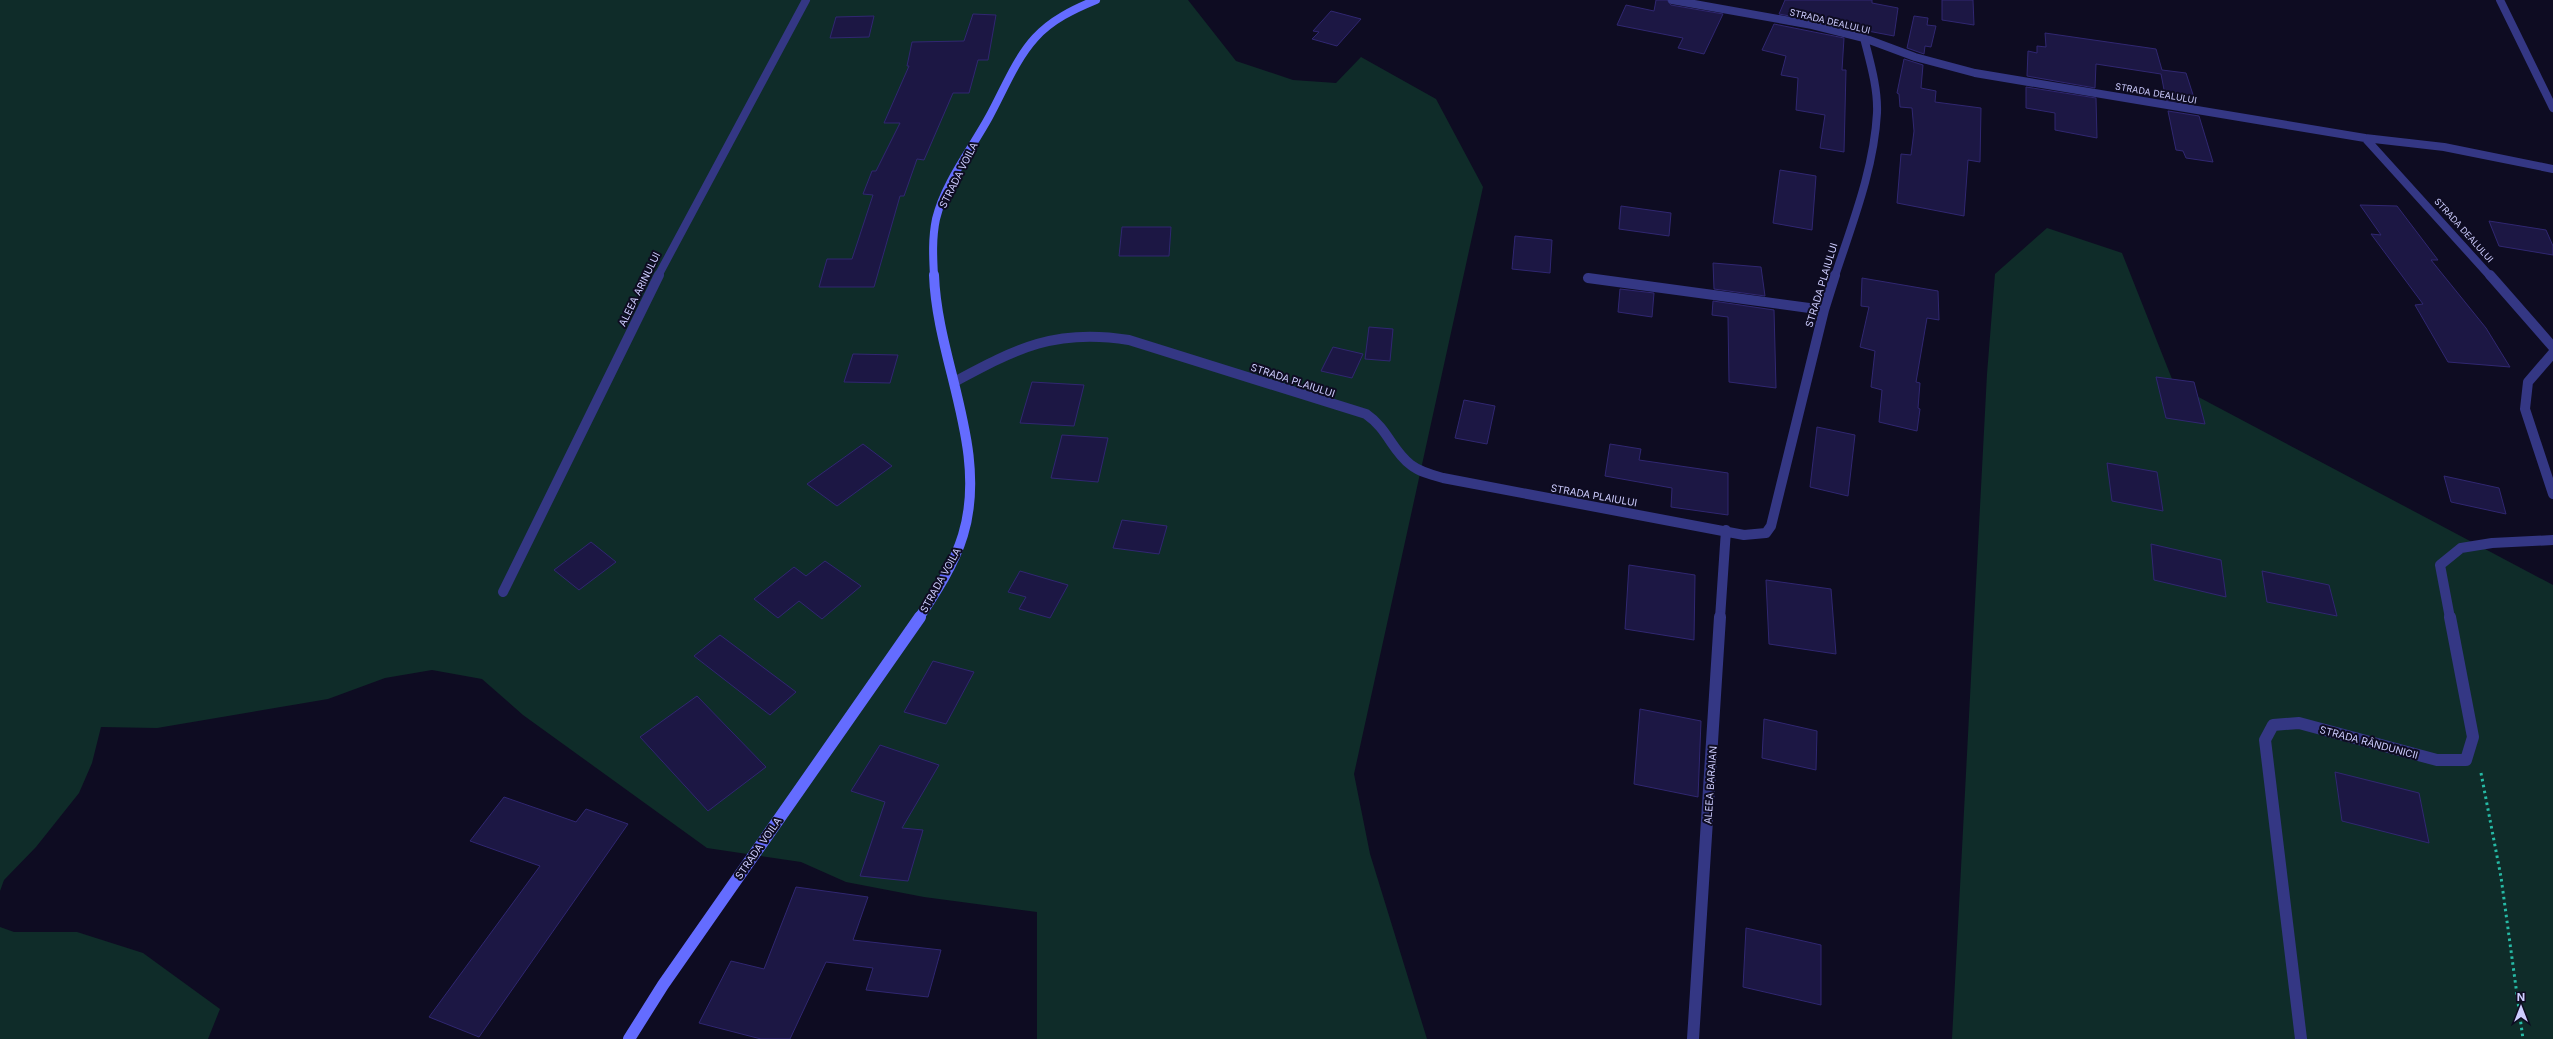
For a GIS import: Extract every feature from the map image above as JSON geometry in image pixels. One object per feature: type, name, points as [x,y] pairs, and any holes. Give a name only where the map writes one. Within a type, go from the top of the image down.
[{"type":"main road","name":"STRADA VOILA","points":[[629,1039],[663,984],[909,633],[941,583],[959,548],[967,520],[970,494],[966,443],[938,311],[934,284],[934,230],[941,207],[1023,56],[1034,39],[1047,25],[1072,10],[1096,0]]},
{"type":"street","name":"ALEEA ARINULUI","points":[[503,592],[670,253],[806,0]]},
{"type":"street","name":"STRADA DEALULUI","points":[[1672,0],[1812,25],[1864,38],[1915,57],[1974,73],[2365,138],[2426,203],[2553,347]]},
{"type":"street","points":[[2500,0],[2553,108]]},
{"type":"street","name":"STRADA PLAIULUI","points":[[954,382],[997,358],[1052,338],[1089,335],[1129,340],[1366,414],[1377,421],[1389,433],[1400,454],[1407,463],[1420,470],[1443,478],[1755,536],[1766,533],[1771,526],[1824,310],[1839,260],[1866,185],[1877,113],[1874,79],[1864,38]]},
{"type":"street","points":[[2365,138],[2444,147],[2553,168]]},
{"type":"street","points":[[1588,278],[1824,310]]},
{"type":"street","points":[[2553,353],[2528,382],[2525,409],[2553,494]]},
{"type":"street","name":"ALEEA BARAIAN","points":[[1693,1039],[1726,530]]},
{"type":"street","name":"STRADA RÂNDUNICII","points":[[2301,1039],[2265,740],[2273,725],[2299,723],[2437,760],[2466,760],[2473,737],[2440,565],[2461,548],[2492,542],[2553,540]]},
{"type":"path","points":[[2473,737],[2501,877],[2523,1039]]},
{"type":"green space","points":[[0,0],[1188,0],[1236,61],[1293,80],[1336,83],[1361,57],[1436,99],[1483,187],[1354,774],[1370,854],[1427,1039],[1037,1039],[1037,912],[924,897],[846,882],[801,862],[707,848],[523,715],[482,679],[432,670],[385,678],[328,699],[157,728],[101,727],[92,763],[79,793],[36,847],[4,880],[0,891]]},
{"type":"green space","points":[[2047,228],[2122,253],[2174,384],[2553,585],[2553,1039],[1952,1039],[1987,374],[1995,274]]},
{"type":"green space","points":[[0,927],[14,932],[77,932],[143,953],[220,1009],[208,1039],[0,1039]]},
{"type":"building","points":[[1656,0],[1667,0],[1671,5],[1723,14],[1704,54],[1678,48],[1683,38],[1617,25],[1626,5],[1654,11]]},
{"type":"building","points":[[1785,0],[1872,0],[1872,3],[1898,8],[1894,36],[1779,14]]},
{"type":"building","points":[[1942,0],[1973,0],[1974,25],[1942,20]]},
{"type":"building","points":[[1331,11],[1361,19],[1337,46],[1312,39],[1319,32],[1313,31]]},
{"type":"building","points":[[973,14],[996,15],[988,60],[978,60],[969,93],[953,93],[924,160],[917,159],[904,196],[900,196],[874,287],[819,287],[827,259],[852,259],[873,195],[863,194],[872,171],[876,171],[900,123],[884,123],[909,66],[907,66],[912,42],[964,41]]},
{"type":"building","points":[[874,16],[869,37],[830,38],[836,17]]},
{"type":"building","points":[[1914,16],[1928,18],[1927,25],[1936,26],[1931,47],[1925,46],[1924,54],[1907,48]]},
{"type":"building","points":[[1774,24],[1844,38],[1842,70],[1846,70],[1844,152],[1820,148],[1825,115],[1796,110],[1798,78],[1781,75],[1786,56],[1762,50]]},
{"type":"building","points":[[2045,33],[2156,49],[2162,70],[2186,73],[2196,104],[2166,100],[2161,74],[2096,64],[2095,88],[2027,76],[2028,51],[2037,53],[2037,46],[2046,47]]},
{"type":"building","points":[[1904,59],[1923,65],[1921,88],[1936,91],[1935,102],[1981,108],[1980,162],[1968,160],[1964,216],[1897,203],[1901,154],[1911,155],[1914,131],[1912,108],[1900,107],[1899,94],[1897,93]]},
{"type":"building","points":[[2026,87],[2096,98],[2097,138],[2055,130],[2055,113],[2026,108]]},
{"type":"building","points":[[2168,111],[2199,116],[2213,162],[2186,158],[2183,151],[2176,150]]},
{"type":"building","points":[[1780,170],[1816,176],[1812,230],[1773,223]]},
{"type":"building","points":[[2360,205],[2397,206],[2438,260],[2431,260],[2486,328],[2510,367],[2448,362],[2415,305],[2423,304],[2371,234],[2381,235]]},
{"type":"building","points":[[1621,206],[1671,213],[1669,236],[1619,229]]},
{"type":"building","points":[[2489,221],[2546,230],[2553,246],[2553,255],[2499,246]]},
{"type":"building","points":[[1122,227],[1171,227],[1169,256],[1119,256]]},
{"type":"building","points":[[1515,236],[1552,240],[1550,273],[1512,269]]},
{"type":"building","points":[[1713,263],[1761,267],[1765,296],[1714,289]]},
{"type":"building","points":[[1862,278],[1938,291],[1939,320],[1927,318],[1916,382],[1920,383],[1918,408],[1920,409],[1917,431],[1879,422],[1882,390],[1871,387],[1875,351],[1860,347],[1869,307],[1861,306]]},
{"type":"building","points":[[1620,289],[1654,293],[1652,317],[1618,312]]},
{"type":"building","points":[[1713,301],[1774,310],[1776,388],[1729,382],[1728,317],[1712,315]]},
{"type":"building","points":[[1369,327],[1393,329],[1390,361],[1365,359]]},
{"type":"building","points":[[1333,347],[1363,354],[1352,378],[1321,371]]},
{"type":"building","points":[[853,354],[898,355],[890,383],[844,382]]},
{"type":"building","points":[[2156,377],[2194,382],[2205,424],[2166,418]]},
{"type":"building","points":[[1032,382],[1084,385],[1074,426],[1020,423]]},
{"type":"building","points":[[1464,400],[1495,406],[1487,444],[1455,438]]},
{"type":"building","points":[[1817,427],[1855,435],[1848,496],[1810,487]]},
{"type":"building","points":[[1062,435],[1108,438],[1098,482],[1051,478]]},
{"type":"building","points":[[863,444],[892,466],[837,506],[807,484]]},
{"type":"building","points":[[1610,444],[1641,449],[1639,460],[1728,473],[1728,515],[1671,507],[1672,488],[1605,476]]},
{"type":"building","points":[[2107,463],[2157,472],[2163,511],[2112,501]]},
{"type":"building","points":[[2444,476],[2499,488],[2506,514],[2451,502]]},
{"type":"building","points":[[1122,520],[1167,526],[1159,554],[1113,548]]},
{"type":"building","points":[[591,542],[616,562],[579,590],[554,570]]},
{"type":"building","points":[[2151,544],[2221,560],[2226,597],[2154,580]]},
{"type":"building","points":[[825,561],[861,586],[822,619],[799,601],[778,618],[754,599],[794,567],[806,576]]},
{"type":"building","points":[[1629,565],[1695,575],[1694,640],[1625,629]]},
{"type":"building","points":[[1020,571],[1068,585],[1050,618],[1019,609],[1026,597],[1008,592]]},
{"type":"building","points":[[2262,571],[2329,585],[2337,616],[2267,602]]},
{"type":"building","points":[[1766,580],[1831,589],[1836,654],[1769,644]]},
{"type":"building","points":[[720,635],[796,692],[770,715],[694,656]]},
{"type":"building","points":[[933,661],[974,672],[946,724],[904,712]]},
{"type":"building","points":[[697,696],[766,767],[708,811],[640,737]]},
{"type":"building","points":[[1640,709],[1701,721],[1698,797],[1634,784]]},
{"type":"building","points":[[1764,719],[1817,731],[1816,770],[1762,758]]},
{"type":"building","points":[[880,745],[939,765],[902,828],[923,830],[908,881],[860,876],[885,802],[851,791]]},
{"type":"building","points":[[2335,772],[2419,793],[2429,843],[2342,821]]},
{"type":"building","points":[[504,797],[576,822],[586,809],[628,824],[479,1037],[429,1017],[540,866],[470,841]]},
{"type":"building","points":[[796,887],[868,897],[853,940],[941,950],[928,997],[866,990],[873,968],[826,962],[790,1039],[761,1039],[699,1023],[731,961],[764,969]]},
{"type":"building","points":[[1746,928],[1821,945],[1821,1005],[1743,987]]}]
